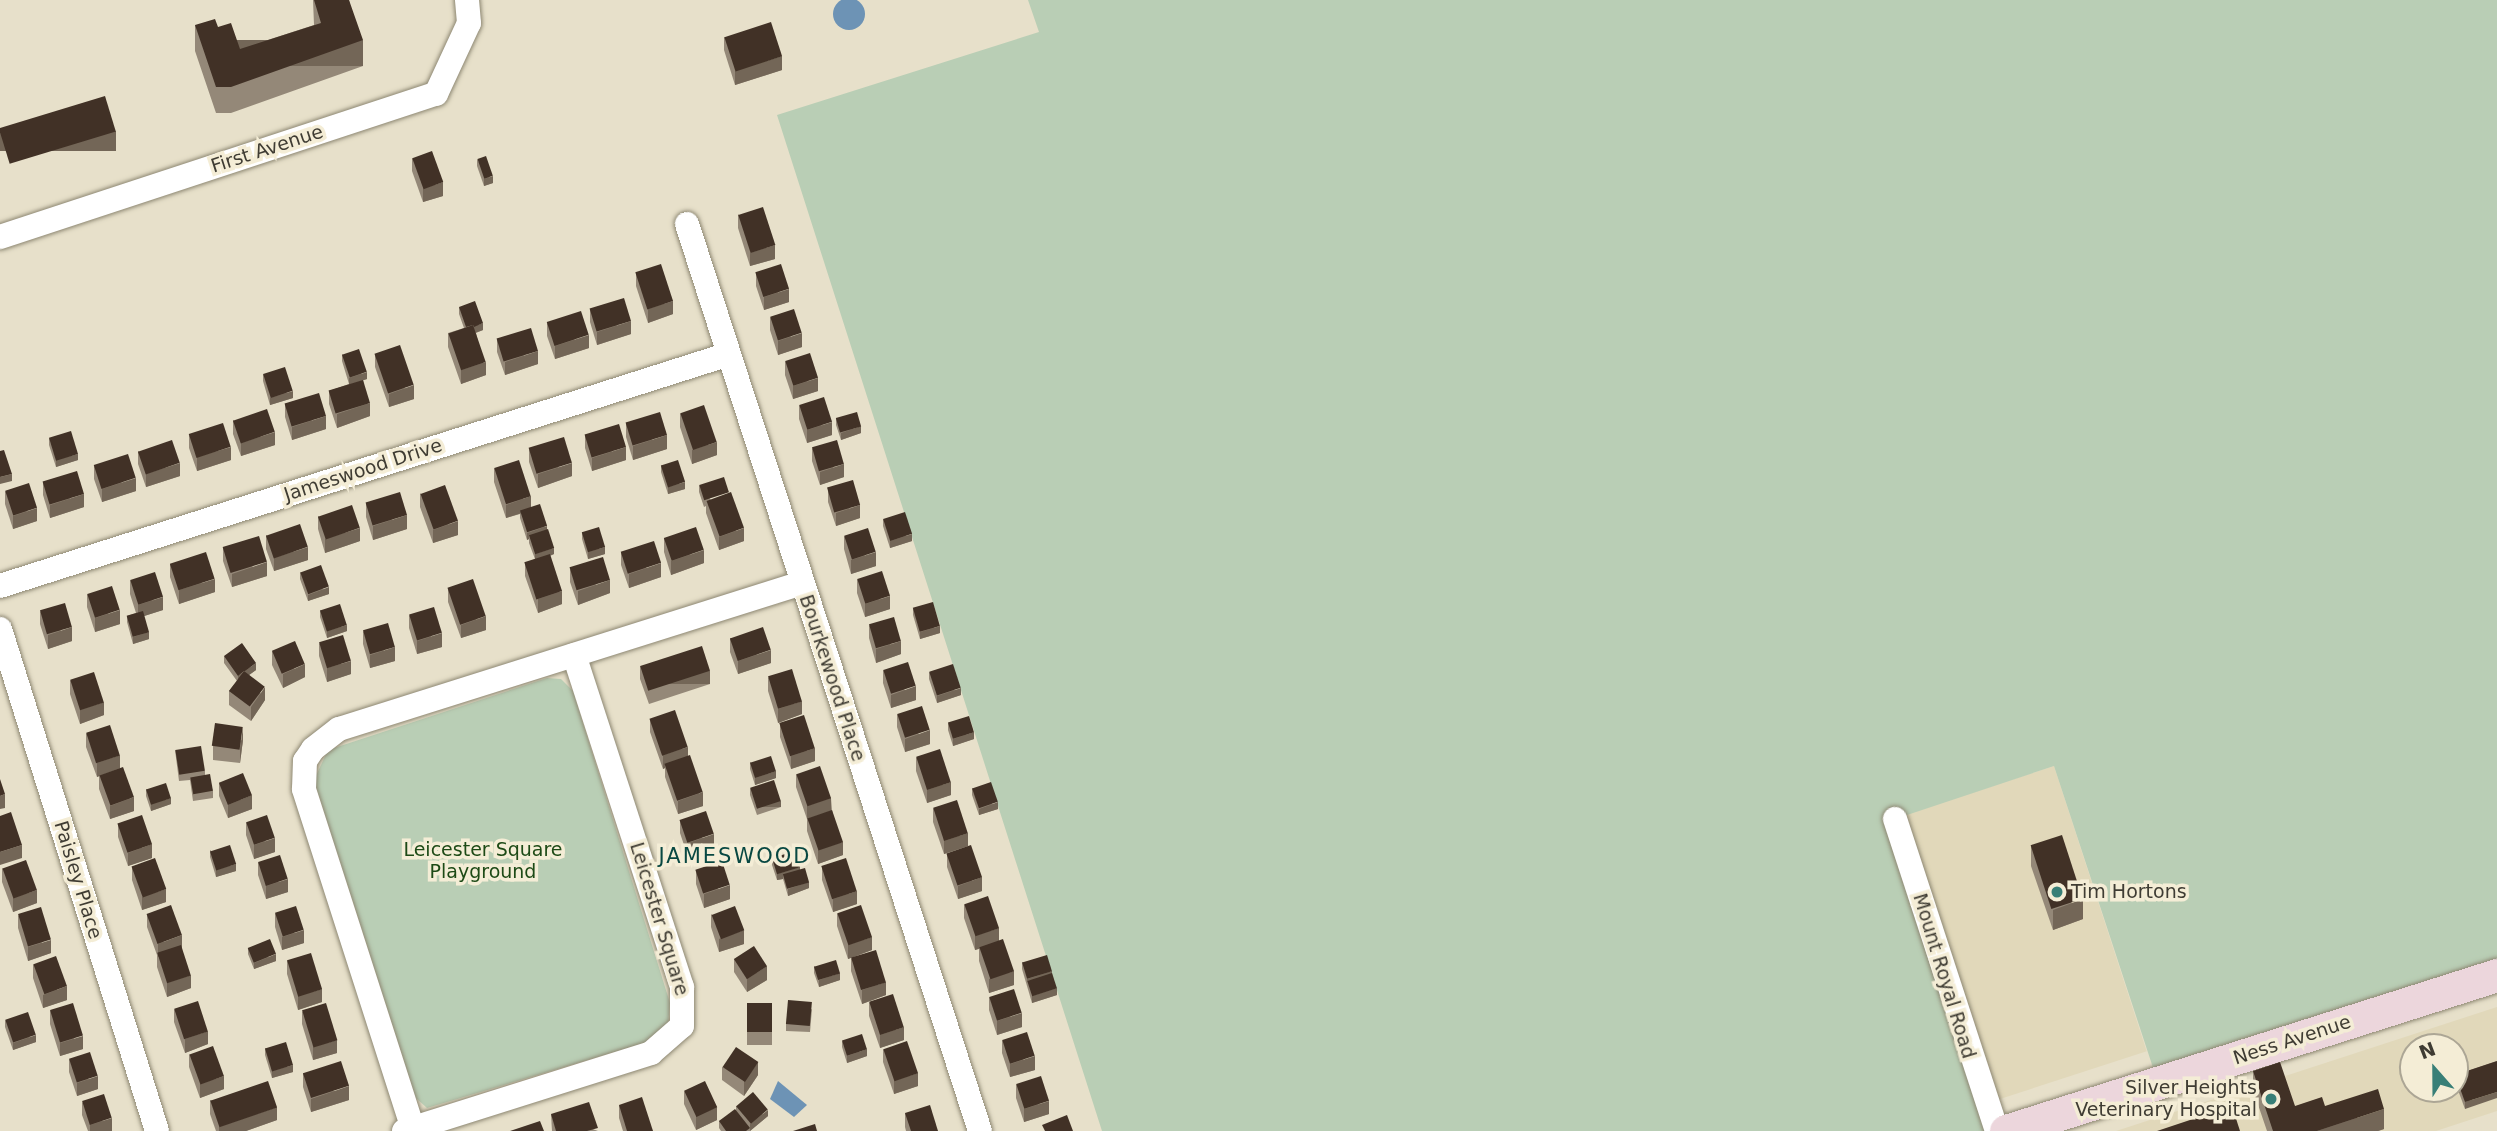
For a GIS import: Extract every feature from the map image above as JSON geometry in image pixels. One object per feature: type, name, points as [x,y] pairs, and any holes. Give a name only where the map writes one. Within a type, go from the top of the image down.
[{"type":"main road","name":"Ness Avenue","points":[[2006,1131],[2497,975]]},
{"type":"street","name":"First Avenue","points":[[0,237],[436,94],[469,23],[467,0]]},
{"type":"street","name":"Bourkewood Place","points":[[687,224],[726,355],[980,1131]]},
{"type":"street","name":"Jameswood Drive","points":[[0,586],[726,355]]},
{"type":"street","name":"Leicester Square","points":[[574,655],[682,987],[682,1026],[651,1053],[408,1130],[304,789],[305,761],[339,729],[801,583]]},
{"type":"street","name":"Paisley Place","points":[[0,629],[157,1131]]},
{"type":"street","name":"Mount Royal Road","points":[[1895,819],[1997,1131]]},
{"type":"shaded area","points":[[2054,766],[2147,1051],[1987,1103],[1894,818]]},
{"type":"shaded area","points":[[2497,1007],[2497,1111],[2436,1131],[2116,1131],[2399,1039],[2399,1103],[2469,1103],[2469,1033],[2417,1033]]},
{"type":"green space","points":[[1028,0],[2497,0],[2497,975],[2158,1083],[2054,766],[1895,819],[1997,1131],[1102,1131],[777,115],[1039,32]]},
{"type":"green space","name":"Leicester Square Playground","points":[[547,678],[561,679],[573,691],[670,1003],[668,1025],[648,1042],[427,1108],[416,1098],[314,780],[328,750]]},
{"type":"water","points":[[849,-2],[860,3],[865,14],[860,25],[849,30],[838,25],[833,14],[838,3]]},
{"type":"water","points":[[778,1081],[807,1105],[794,1117],[770,1099]]},
{"type":"building","points":[[314,0],[349,0],[363,40],[231,87],[216,87],[195,25],[215,19],[218,27],[231,23],[240,49],[321,23]]},
{"type":"building","points":[[771,22],[782,56],[736,71],[724,37]]},
{"type":"building","points":[[105,96],[116,131],[10,164],[0,128]]},
{"type":"building","points":[[432,151],[443,182],[424,189],[412,158]]},
{"type":"building","points":[[486,156],[493,176],[484,179],[477,159]]},
{"type":"building","points":[[763,207],[775,245],[751,253],[738,215]]},
{"type":"building","points":[[661,264],[673,301],[647,309],[635,272]]},
{"type":"building","points":[[781,264],[789,289],[763,297],[755,272]]},
{"type":"building","points":[[624,298],[631,321],[597,331],[590,309]]},
{"type":"building","points":[[475,301],[483,323],[466,327],[459,307]]},
{"type":"building","points":[[794,309],[802,333],[778,341],[770,317]]},
{"type":"building","points":[[581,311],[589,335],[554,346],[547,322]]},
{"type":"building","points":[[473,325],[486,362],[461,370],[448,333]]},
{"type":"building","points":[[531,328],[538,351],[504,361],[497,339]]},
{"type":"building","points":[[400,345],[414,385],[388,394],[374,354]]},
{"type":"building","points":[[359,349],[367,372],[350,378],[342,355]]},
{"type":"building","points":[[810,353],[818,378],[793,386],[785,361]]},
{"type":"building","points":[[285,367],[293,391],[271,398],[263,374]]},
{"type":"building","points":[[363,380],[370,403],[336,413],[329,391]]},
{"type":"building","points":[[319,393],[326,416],[292,426],[285,404]]},
{"type":"building","points":[[824,397],[832,422],[807,430],[799,405]]},
{"type":"building","points":[[704,405],[717,442],[693,450],[680,413]]},
{"type":"building","points":[[267,409],[275,432],[241,443],[233,421]]},
{"type":"building","points":[[660,412],[667,435],[633,445],[626,423]]},
{"type":"building","points":[[857,412],[861,426],[840,432],[836,418]]},
{"type":"building","points":[[223,423],[231,447],[196,458],[189,434]]},
{"type":"building","points":[[619,424],[626,447],[592,457],[585,435]]},
{"type":"building","points":[[71,431],[78,454],[56,461],[49,438]]},
{"type":"building","points":[[564,437],[572,463],[537,474],[529,448]]},
{"type":"building","points":[[172,440],[180,463],[146,474],[138,452]]},
{"type":"building","points":[[837,440],[844,464],[819,471],[812,447]]},
{"type":"building","points":[[4,450],[12,474],[0,477],[0,451]]},
{"type":"building","points":[[128,454],[136,478],[101,489],[94,465]]},
{"type":"building","points":[[519,460],[531,496],[506,504],[494,468]]},
{"type":"building","points":[[678,460],[685,482],[668,487],[661,466]]},
{"type":"building","points":[[77,471],[84,494],[50,504],[43,482]]},
{"type":"building","points":[[724,477],[729,492],[704,500],[699,485]]},
{"type":"building","points":[[853,480],[860,505],[834,512],[827,487]]},
{"type":"building","points":[[29,483],[37,508],[13,515],[5,491]]},
{"type":"building","points":[[445,485],[458,521],[434,530],[421,494]]},
{"type":"building","points":[[400,492],[407,515],[373,525],[366,503]]},
{"type":"building","points":[[731,492],[744,528],[720,537],[707,501]]},
{"type":"building","points":[[540,504],[547,526],[527,532],[520,510]]},
{"type":"building","points":[[352,505],[360,528],[326,539],[318,517]]},
{"type":"building","points":[[905,512],[912,534],[890,541],[883,519]]},
{"type":"building","points":[[300,524],[308,547],[274,558],[266,536]]},
{"type":"building","points":[[599,527],[605,547],[588,552],[582,532]]},
{"type":"building","points":[[696,527],[704,550],[672,561],[664,538]]},
{"type":"building","points":[[868,528],[876,552],[852,560],[844,536]]},
{"type":"building","points":[[548,529],[554,548],[535,554],[529,535]]},
{"type":"building","points":[[259,536],[267,562],[231,573],[223,547]]},
{"type":"building","points":[[654,541],[661,563],[628,574],[621,552]]},
{"type":"building","points":[[206,552],[215,579],[179,590],[170,564]]},
{"type":"building","points":[[550,554],[562,591],[536,599],[524,562]]},
{"type":"building","points":[[603,557],[610,580],[577,590],[570,567]]},
{"type":"building","points":[[321,565],[329,587],[308,594],[300,573]]},
{"type":"building","points":[[882,571],[890,596],[865,604],[857,579]]},
{"type":"building","points":[[155,572],[163,597],[138,605],[130,580]]},
{"type":"building","points":[[473,579],[486,616],[460,625],[447,588]]},
{"type":"building","points":[[112,586],[120,610],[95,618],[87,594]]},
{"type":"building","points":[[933,602],[940,626],[920,632],[913,608]]},
{"type":"building","points":[[65,603],[72,627],[47,634],[40,610]]},
{"type":"building","points":[[340,604],[347,625],[327,631],[320,610]]},
{"type":"building","points":[[434,607],[442,633],[417,640],[409,615]]},
{"type":"building","points":[[143,611],[149,632],[133,637],[127,616]]},
{"type":"building","points":[[894,617],[901,641],[876,648],[869,624]]},
{"type":"building","points":[[388,623],[395,647],[370,654],[363,630]]},
{"type":"building","points":[[763,627],[771,650],[738,661],[730,638]]},
{"type":"building","points":[[343,635],[351,661],[327,668],[319,642]]},
{"type":"building","points":[[295,641],[305,664],[282,674],[272,651]]},
{"type":"building","points":[[242,643],[256,663],[238,676],[224,656]]},
{"type":"building","points":[[702,646],[710,671],[648,691],[640,666]]},
{"type":"building","points":[[908,662],[916,686],[891,694],[883,670]]},
{"type":"building","points":[[953,664],[961,688],[937,696],[929,672]]},
{"type":"building","points":[[792,669],[802,702],[778,709],[768,676]]},
{"type":"building","points":[[244,671],[265,687],[250,707],[229,691]]},
{"type":"building","points":[[94,672],[104,702],[80,710],[70,680]]},
{"type":"building","points":[[922,706],[930,730],[905,738],[897,714]]},
{"type":"building","points":[[675,710],[688,747],[662,756],[649,719]]},
{"type":"building","points":[[804,715],[815,748],[790,756],[779,723]]},
{"type":"building","points":[[969,716],[974,732],[953,739],[948,722]]},
{"type":"building","points":[[215,723],[243,727],[240,750],[212,746]]},
{"type":"building","points":[[110,725],[120,755],[96,763],[86,733]]},
{"type":"building","points":[[201,746],[205,771],[179,775],[175,750]]},
{"type":"building","points":[[940,749],[951,782],[927,790],[916,757]]},
{"type":"building","points":[[690,755],[703,792],[677,801],[664,764]]},
{"type":"building","points":[[771,756],[776,771],[755,778],[750,763]]},
{"type":"building","points":[[820,766],[831,798],[807,806],[796,774]]},
{"type":"building","points":[[123,767],[134,797],[110,806],[100,776]]},
{"type":"building","points":[[243,773],[252,795],[228,805],[219,783]]},
{"type":"building","points":[[210,774],[213,791],[193,794],[190,777]]},
{"type":"building","points":[[0,779],[5,794],[0,796]]},
{"type":"building","points":[[774,780],[781,801],[757,809],[750,788]]},
{"type":"building","points":[[991,782],[998,802],[979,808],[972,789]]},
{"type":"building","points":[[166,783],[171,798],[151,805],[146,789]]},
{"type":"building","points":[[957,800],[968,833],[944,841],[933,808]]},
{"type":"building","points":[[832,810],[843,842],[818,851],[807,818]]},
{"type":"building","points":[[706,811],[714,834],[687,843],[680,820]]},
{"type":"building","points":[[11,812],[22,845],[0,852],[0,816]]},
{"type":"building","points":[[142,815],[152,844],[128,853],[117,823]]},
{"type":"building","points":[[267,815],[275,838],[254,845],[246,822]]},
{"type":"building","points":[[2062,835],[2083,899],[2051,909],[2031,845]]},
{"type":"building","points":[[230,845],[236,864],[216,871],[210,851]]},
{"type":"building","points":[[971,845],[982,877],[957,886],[946,853]]},
{"type":"building","points":[[795,851],[800,867],[777,874],[772,858]]},
{"type":"building","points":[[280,855],[288,879],[266,886],[258,862]]},
{"type":"building","points":[[155,858],[166,889],[143,898],[132,867]]},
{"type":"building","points":[[846,858],[857,891],[832,899],[821,866]]},
{"type":"building","points":[[26,860],[37,890],[13,899],[3,869]]},
{"type":"building","points":[[722,861],[730,885],[703,893],[695,870]]},
{"type":"building","points":[[805,868],[809,882],[787,889],[783,874]]},
{"type":"building","points":[[988,896],[999,928],[975,936],[964,904]]},
{"type":"building","points":[[171,905],[182,935],[158,944],[147,914]]},
{"type":"building","points":[[861,905],[872,937],[848,945],[837,913]]},
{"type":"building","points":[[296,906],[304,930],[283,937],[275,913]]},
{"type":"building","points":[[735,906],[744,930],[721,939],[712,915]]},
{"type":"building","points":[[41,907],[51,940],[28,947],[18,914]]},
{"type":"building","points":[[270,939],[276,954],[254,963],[248,948]]},
{"type":"building","points":[[1003,939],[1014,971],[990,979],[979,947]]},
{"type":"building","points":[[181,945],[191,975],[167,983],[157,953]]},
{"type":"building","points":[[754,946],[767,966],[747,979],[734,959]]},
{"type":"building","points":[[876,950],[886,983],[861,990],[851,958]]},
{"type":"building","points":[[311,953],[322,989],[298,997],[287,960]]},
{"type":"building","points":[[1047,955],[1052,971],[1027,979],[1022,963]]},
{"type":"building","points":[[56,956],[67,986],[44,994],[33,964]]},
{"type":"building","points":[[836,960],[840,973],[818,980],[814,967]]},
{"type":"building","points":[[1052,973],[1057,988],[1032,996],[1027,981]]},
{"type":"building","points":[[1014,989],[1022,1013],[997,1021],[989,997]]},
{"type":"building","points":[[893,994],[904,1027],[880,1035],[869,1002]]},
{"type":"building","points":[[788,1000],[812,1002],[810,1026],[786,1024]]},
{"type":"building","points":[[198,1001],[208,1031],[184,1039],[174,1009]]},
{"type":"building","points":[[73,1003],[83,1036],[60,1043],[50,1010]]},
{"type":"building","points":[[326,1003],[337,1040],[313,1048],[302,1010]]},
{"type":"building","points":[[747,1003],[772,1003],[772,1032],[747,1032]]},
{"type":"building","points":[[28,1012],[36,1035],[13,1043],[5,1020]]},
{"type":"building","points":[[1027,1032],[1035,1056],[1010,1064],[1002,1040]]},
{"type":"building","points":[[862,1034],[867,1049],[847,1056],[842,1040]]},
{"type":"building","points":[[907,1041],[918,1073],[894,1081],[883,1049]]},
{"type":"building","points":[[286,1042],[293,1065],[272,1071],[265,1048]]},
{"type":"building","points":[[213,1046],[224,1076],[200,1085],[190,1055]]},
{"type":"building","points":[[736,1047],[758,1062],[745,1082],[723,1067]]},
{"type":"building","points":[[90,1052],[98,1076],[77,1083],[69,1059]]},
{"type":"building","points":[[341,1061],[349,1086],[311,1098],[303,1073]]},
{"type":"building","points":[[2497,1061],[2497,1092],[2469,1101],[2469,1070]]},
{"type":"building","points":[[2280,1062],[2295,1106],[2322,1097],[2325,1106],[2378,1089],[2384,1109],[2317,1131],[2273,1131],[2253,1071]]},
{"type":"building","points":[[1041,1076],[1049,1101],[1024,1109],[1016,1084]]},
{"type":"building","points":[[268,1081],[277,1107],[219,1127],[210,1101]]},
{"type":"building","points":[[705,1081],[717,1107],[696,1117],[684,1091]]},
{"type":"building","points":[[753,1092],[768,1110],[751,1124],[736,1106]]},
{"type":"building","points":[[104,1094],[112,1118],[90,1125],[82,1101]]},
{"type":"building","points":[[642,1097],[653,1131],[627,1131],[619,1105]]},
{"type":"building","points":[[589,1102],[598,1128],[587,1131],[556,1131],[551,1114]]},
{"type":"building","points":[[930,1105],[938,1131],[911,1131],[905,1113]]},
{"type":"building","points":[[2232,1106],[2240,1131],[2157,1131]]},
{"type":"building","points":[[735,1109],[750,1128],[746,1131],[726,1131],[719,1121]]},
{"type":"building","points":[[1067,1115],[1073,1131],[1045,1131],[1042,1125]]},
{"type":"building","points":[[540,1121],[544,1131],[510,1131]]},
{"type":"building","points":[[815,1124],[817,1131],[793,1131]]},
{"type":"place","name":"Tim Hortons","points":[[2057,892]]},
{"type":"place","name":"Silver Heights Veterinary Hospital","points":[[2271,1099]]},
{"type":"district","name":"JAMESWOOD","points":[[735,856]]}]
